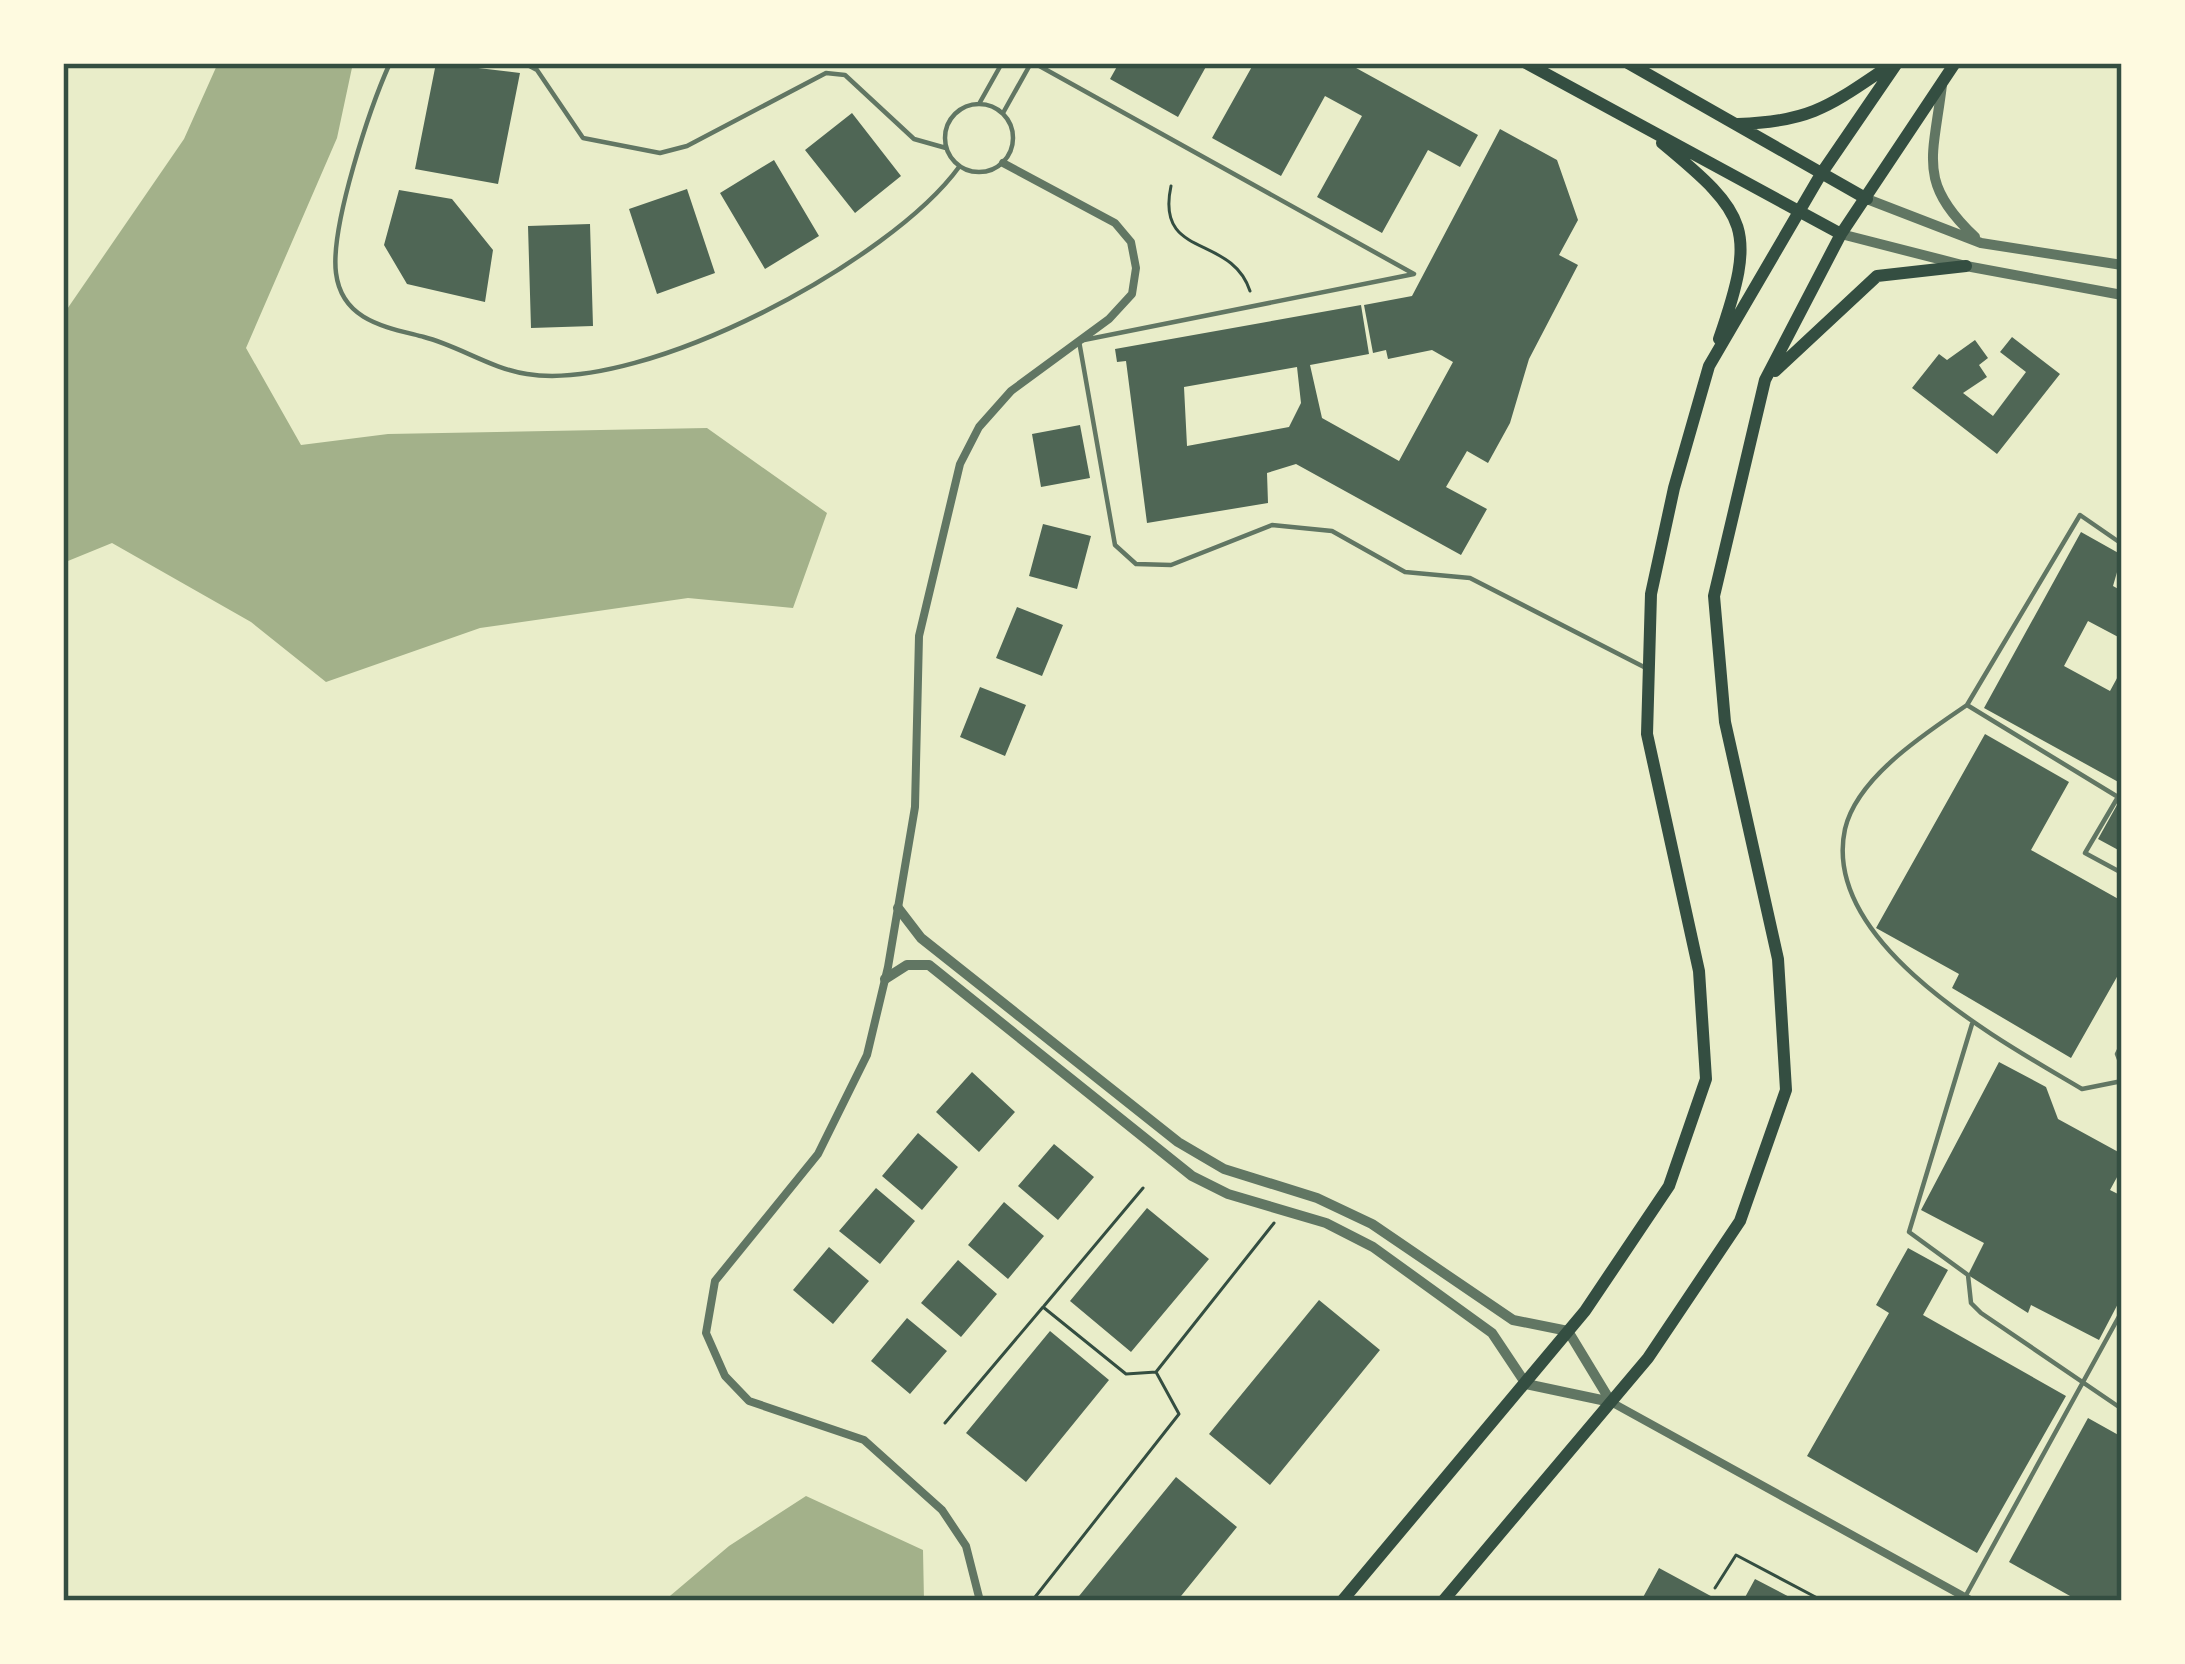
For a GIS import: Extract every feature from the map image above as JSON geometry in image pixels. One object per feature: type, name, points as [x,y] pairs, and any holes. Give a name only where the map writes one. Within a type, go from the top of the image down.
[{"type":"main road","points":[[1526,63],[1841,234]]},
{"type":"main road","points":[[1628,63],[1867,199]]},
{"type":"main road","points":[[1709,366],[1821,174],[1895,63]]},
{"type":"main road","points":[[1738,124],[1793,123],[1830,106],[1895,63]]},
{"type":"main road","points":[[1443,1601],[1648,1358],[1740,1221],[1786,1090],[1778,959],[1725,722],[1714,596],[1765,380],[1841,234],[1955,63]]},
{"type":"main road","points":[[1342,1601],[1568,1331],[1670,1186],[1706,1079],[1699,971],[1647,734],[1651,594],[1674,488],[1741,274],[1737,226],[1725,195],[1638,123]]},
{"type":"main road","points":[[1765,380],[1877,276],[1966,266]]},
{"type":"street","points":[[1944,76],[1934,153],[1935,192],[1981,244]]},
{"type":"street","points":[[980,1601],[966,1546],[942,1510],[863,1440],[749,1400],[724,1376],[706,1333],[715,1281],[793,1188],[847,1102],[867,1054],[885,979],[914,807],[919,636],[960,464],[980,427],[1011,391],[1132,294],[1136,268],[1131,242],[1114,223],[1003,163]]},
{"type":"street","points":[[1867,199],[1981,244],[2122,265]]},
{"type":"street","points":[[1841,234],[1966,266],[2122,295]]},
{"type":"street","points":[[898,908],[921,938],[1178,1142],[1224,1169],[1317,1198],[1372,1224],[1513,1320],[1568,1331],[1611,1402]]},
{"type":"street","points":[[885,979],[907,964],[928,965],[1192,1176],[1373,1246],[1492,1334],[1526,1384],[1611,1402],[1968,1599]]},
{"type":"lane","points":[[390,63],[338,221],[335,277],[356,314],[368,322],[432,339],[525,374],[568,376],[632,365],[753,315],[854,260],[941,191],[959,166]]},
{"type":"lane","points":[[524,63],[537,70],[583,138],[660,153],[687,146],[800,82],[826,74],[845,75],[914,139],[946,148],[959,166],[982,172],[1003,163],[1013,132],[1003,113],[979,104]]},
{"type":"lane","points":[[946,148],[953,115],[979,104],[1002,63]]},
{"type":"lane","points":[[1003,113],[1033,63],[1414,274],[1079,341],[1115,545],[1136,564],[1171,565],[1272,525],[1332,531],[1405,572],[1470,578],[1649,670]]},
{"type":"lane","points":[[2122,544],[2080,515],[1967,705],[1922,736],[1868,789],[1845,829],[1848,882],[1865,921],[1907,969],[1972,1024],[2082,1089],[2122,1082]]},
{"type":"lane","points":[[1967,705],[2118,797],[2085,853],[2122,873]]},
{"type":"lane","points":[[1972,1024],[1909,1232],[1968,1275],[1971,1303],[1981,1313],[2085,1379],[2122,1409]]},
{"type":"lane","points":[[2122,1044],[2117,1054],[2122,1067]]},
{"type":"lane","points":[[1968,1599],[2122,1311]]},
{"type":"path","points":[[1171,186],[1168,215],[1174,229],[1238,265],[1256,306]]},
{"type":"path","points":[[945,1423],[1143,1188]]},
{"type":"path","points":[[1043,1307],[1126,1374],[1156,1372],[1284,1211]]},
{"type":"path","points":[[1032,1601],[1179,1414],[1156,1372]]},
{"type":"path","points":[[1714,1588],[1736,1555],[1823,1601]]},
{"type":"shaded area","points":[[218,63],[353,63],[337,138],[246,348],[301,445],[388,434],[707,428],[827,513],[793,608],[688,598],[480,628],[326,682],[251,622],[112,543],[63,563],[63,315],[184,139]]},
{"type":"shaded area","points":[[806,1496],[923,1550],[924,1601],[664,1601],[729,1546]]},
{"type":"building","points":[[436,63],[520,73],[498,184],[415,169]]},
{"type":"building","points":[[1119,63],[1208,63],[1178,117],[1110,79]]},
{"type":"building","points":[[1254,63],[1347,63],[1478,135],[1460,167],[1428,150],[1382,233],[1317,197],[1362,116],[1325,96],[1281,176],[1212,138]]},
{"type":"building","points":[[852,113],[901,176],[855,213],[805,150]]},
{"type":"building","points":[[1500,129],[1557,160],[1578,220],[1559,255],[1578,265],[1529,359],[1510,423],[1488,463],[1467,451],[1446,487],[1487,509],[1461,555],[1296,464],[1267,473],[1268,503],[1147,523],[1126,361],[1117,362],[1115,349],[1361,305],[1369,354],[1310,365],[1322,418],[1399,461],[1453,362],[1432,350],[1388,359],[1386,350],[1373,353],[1364,305],[1412,296]],"holes":[[[1297,367],[1301,403],[1289,427],[1187,446],[1184,387]]]},
{"type":"building","points":[[774,160],[819,236],[765,269],[720,193]]},
{"type":"building","points":[[687,189],[715,273],[657,294],[629,209]]},
{"type":"building","points":[[399,190],[452,199],[493,250],[485,302],[407,284],[384,245]]},
{"type":"building","points":[[590,224],[593,326],[531,328],[528,226]]},
{"type":"building","points":[[2012,337],[2060,374],[1997,454],[1912,388],[1939,354],[1947,360],[1975,340],[1988,358],[1979,365],[1987,377],[1963,393],[1993,416],[2026,372],[2000,352]]},
{"type":"building","points":[[1080,425],[1090,478],[1041,487],[1032,434]]},
{"type":"building","points":[[1043,524],[1091,536],[1077,589],[1029,576]]},
{"type":"building","points":[[2081,532],[2122,555],[2113,586],[2122,591],[2122,639],[2088,621],[2064,666],[2110,691],[2122,669],[2122,784],[1984,708]]},
{"type":"building","points":[[1017,607],[1063,625],[1042,676],[996,658]]},
{"type":"building","points":[[980,687],[1026,705],[1005,756],[960,737]]},
{"type":"building","points":[[1985,734],[2069,782],[2031,850],[2122,901],[2122,968],[2071,1058],[1952,988],[1959,974],[1876,928]]},
{"type":"building","points":[[2122,796],[2122,852],[2098,839]]},
{"type":"building","points":[[1999,1062],[2046,1087],[2058,1119],[2122,1154],[2122,1168],[2110,1190],[2122,1196],[2122,1296],[2099,1340],[2031,1305],[2028,1313],[1968,1275],[1984,1243],[1921,1210]]},
{"type":"building","points":[[972,1072],[1015,1112],[979,1152],[936,1112]]},
{"type":"building","points":[[918,1133],[958,1167],[922,1210],[882,1176]]},
{"type":"building","points":[[1054,1144],[1094,1177],[1058,1220],[1018,1186]]},
{"type":"building","points":[[876,1188],[915,1221],[880,1264],[839,1231]]},
{"type":"building","points":[[1004,1202],[1044,1236],[1008,1279],[968,1245]]},
{"type":"building","points":[[1147,1208],[1209,1259],[1131,1352],[1070,1301]]},
{"type":"building","points":[[829,1247],[869,1281],[833,1324],[793,1290]]},
{"type":"building","points":[[1908,1248],[1948,1270],[1923,1315],[2066,1396],[1977,1553],[1807,1456],[1889,1313],[1876,1305]]},
{"type":"building","points":[[958,1260],[997,1294],[961,1337],[921,1303]]},
{"type":"building","points":[[1319,1300],[1380,1350],[1270,1485],[1209,1434]]},
{"type":"building","points":[[907,1318],[947,1351],[910,1394],[871,1361]]},
{"type":"building","points":[[1050,1331],[1109,1380],[1026,1482],[966,1433]]},
{"type":"building","points":[[2088,1418],[2122,1437],[2122,1601],[2079,1601],[2009,1562]]},
{"type":"building","points":[[1176,1477],[1237,1527],[1177,1601],[1075,1601]]},
{"type":"building","points":[[1659,1568],[1720,1601],[1641,1601]]},
{"type":"building","points":[[1755,1579],[1797,1601],[1743,1601]]}]
